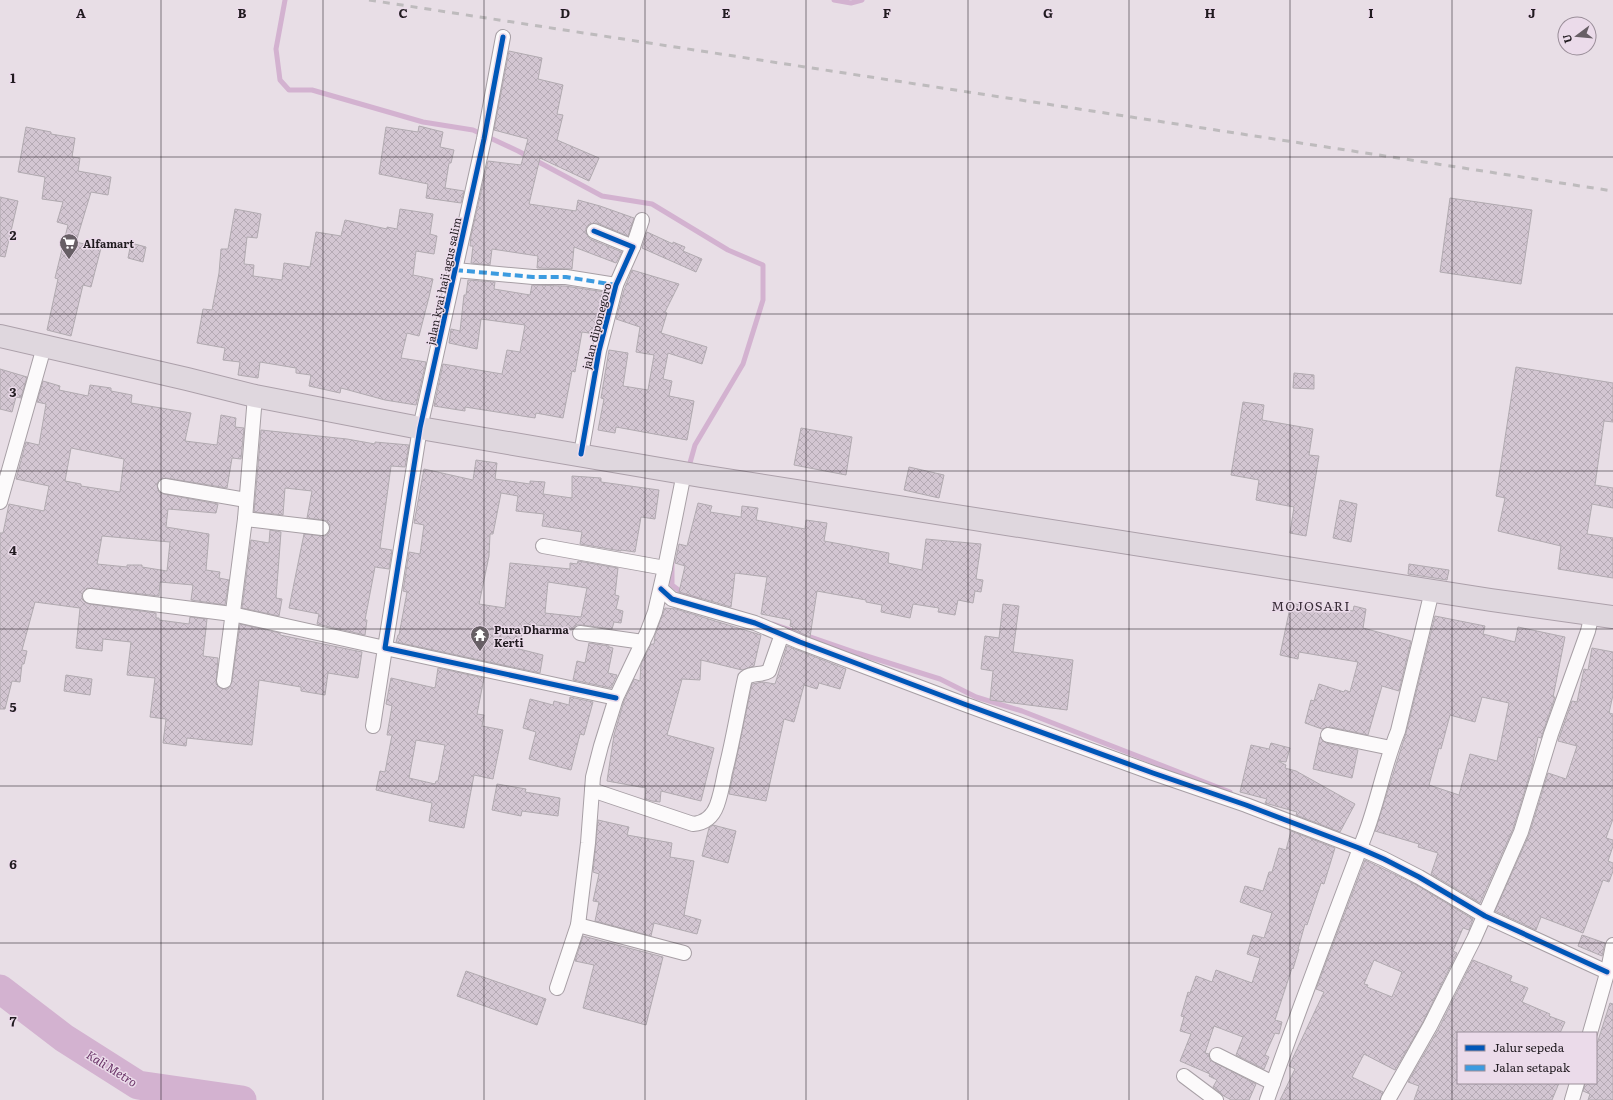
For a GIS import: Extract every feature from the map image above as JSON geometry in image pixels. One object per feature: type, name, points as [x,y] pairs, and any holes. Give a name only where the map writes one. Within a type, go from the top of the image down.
[{"type":"highway","points":[[0,336],[255,396],[420,428],[581,454],[690,474],[1432,591],[1603,616]]},
{"type":"street","name":"jalan kyai haji agus salim","points":[[373,726],[420,428],[484,139],[503,37]]},
{"type":"street","name":"jalan diponegoro","points":[[581,454],[593,379],[616,285],[642,220]]},
{"type":"street","points":[[594,231],[632,247]]},
{"type":"street","points":[[456,270],[533,278],[566,277],[616,285]]},
{"type":"street","points":[[0,502],[5,467],[44,347]]},
{"type":"street","points":[[224,681],[245,518],[255,396]]},
{"type":"street","points":[[557,988],[578,925],[588,843],[593,777],[600,746],[616,698],[652,623],[690,474]]},
{"type":"street","points":[[165,486],[246,500]]},
{"type":"street","points":[[245,518],[322,528]]},
{"type":"street","points":[[543,546],[665,568]]},
{"type":"street","points":[[660,590],[672,599],[755,623],[964,704],[1146,771],[1362,843],[1384,859],[1419,877],[1608,969]]},
{"type":"street","points":[[1267,1100],[1299,1009],[1362,843],[1391,748],[1398,731],[1432,591]]},
{"type":"street","points":[[90,596],[232,614],[616,698]]},
{"type":"street","points":[[1388,1100],[1430,1026],[1487,911],[1521,832],[1551,734],[1588,631],[1603,616]]},
{"type":"street","points":[[580,633],[643,642]]},
{"type":"street","points":[[592,790],[693,824],[701,824],[705,821],[712,814],[717,804],[733,740],[745,678],[751,674],[763,674],[769,671],[782,634]]},
{"type":"street","points":[[1328,736],[1391,748]]},
{"type":"street","points":[[578,925],[684,953]]},
{"type":"street","points":[[1590,1032],[1608,969],[1613,945]]},
{"type":"street","points":[[1217,1054],[1273,1083]]},
{"type":"street","points":[[1184,1076],[1216,1100]]},
{"type":"street","points":[[1572,1100],[1576,1084]]},
{"type":"building","points":[[509,51],[542,58],[538,79],[563,85],[557,114],[563,115],[557,140],[599,158],[589,181],[540,158],[529,204],[576,211],[578,200],[634,218],[628,236],[597,223],[589,224],[586,228],[586,233],[590,239],[622,252],[616,263],[574,247],[572,269],[537,268],[538,256],[492,249],[490,265],[471,263],[473,246],[470,246],[471,236],[488,161],[521,165],[528,139],[494,130]]},
{"type":"building","points":[[419,126],[443,132],[440,147],[454,150],[451,163],[449,163],[445,188],[464,191],[461,203],[426,198],[428,184],[379,174],[386,127],[418,132]]},
{"type":"building","points":[[26,127],[51,132],[51,134],[75,138],[72,157],[80,158],[78,171],[111,177],[108,195],[91,192],[76,242],[101,248],[91,287],[83,285],[71,336],[47,330],[58,279],[55,278],[68,225],[57,222],[63,202],[42,199],[45,177],[18,172]]},
{"type":"building","points":[[0,197],[18,201],[5,257],[0,256]]},
{"type":"building","points":[[1450,198],[1532,210],[1521,284],[1440,272]]},
{"type":"building","points":[[235,209],[261,214],[257,238],[247,237],[244,264],[254,265],[253,276],[282,280],[284,263],[310,267],[316,232],[341,236],[345,220],[387,229],[387,227],[397,229],[400,209],[433,214],[430,234],[437,236],[434,254],[416,251],[413,275],[433,279],[429,297],[419,336],[407,333],[401,358],[426,362],[416,405],[385,400],[341,388],[340,393],[309,386],[311,375],[296,373],[296,368],[260,362],[258,378],[238,375],[240,362],[223,360],[225,348],[197,343],[203,309],[212,310],[219,273],[221,249],[228,249]]},
{"type":"building","points":[[647,232],[673,244],[673,242],[685,247],[683,251],[702,259],[696,272],[642,248]]},
{"type":"building","points":[[131,243],[146,247],[143,262],[128,258]]},
{"type":"building","points":[[632,270],[679,284],[665,312],[667,313],[661,333],[707,347],[702,364],[668,353],[663,379],[672,381],[669,396],[694,401],[687,440],[616,427],[615,433],[598,430],[604,399],[601,398],[609,350],[628,353],[623,386],[648,390],[654,355],[636,352],[640,327],[616,319],[624,290]]},
{"type":"building","points":[[468,280],[495,282],[494,289],[530,295],[532,285],[565,286],[605,292],[595,334],[582,332],[575,372],[572,371],[563,418],[536,413],[535,418],[465,407],[465,411],[434,406],[443,364],[502,374],[507,350],[520,352],[525,325],[481,319],[477,349],[449,343],[451,329],[460,331],[464,295],[466,295]]},
{"type":"building","points":[[1516,367],[1613,383],[1613,422],[1604,421],[1595,485],[1613,488],[1613,508],[1592,504],[1587,534],[1613,538],[1613,578],[1558,569],[1561,546],[1498,531],[1505,498],[1496,496]]},
{"type":"building","points":[[0,369],[27,377],[21,398],[16,397],[12,412],[0,409]]},
{"type":"building","points":[[1294,373],[1314,375],[1314,389],[1293,388]]},
{"type":"building","points":[[43,381],[60,386],[59,390],[88,396],[90,385],[111,388],[111,391],[132,395],[131,403],[191,413],[185,441],[217,445],[221,415],[236,418],[235,427],[244,428],[241,459],[232,458],[227,488],[166,478],[159,480],[157,485],[159,492],[164,494],[218,504],[216,513],[168,509],[166,527],[209,534],[206,570],[220,572],[219,578],[229,580],[225,605],[191,600],[193,585],[160,582],[159,596],[87,588],[82,595],[82,599],[85,602],[89,604],[156,613],[156,618],[159,618],[159,620],[189,624],[190,617],[207,619],[203,656],[218,658],[216,684],[223,689],[228,689],[232,682],[240,624],[280,633],[280,635],[362,652],[358,678],[328,673],[325,695],[301,691],[301,687],[259,680],[252,745],[187,738],[186,746],[163,743],[166,719],[150,717],[155,678],[127,675],[131,642],[103,639],[102,651],[76,648],[80,608],[35,602],[22,650],[27,651],[24,664],[22,664],[20,682],[12,681],[5,709],[0,709],[0,533],[3,533],[9,504],[44,511],[49,486],[16,479],[26,442],[39,445],[46,404],[37,402]],"holes":[[[71,448],[124,459],[120,492],[81,486],[81,484],[65,481]],[[102,536],[170,542],[167,571],[142,567],[142,565],[127,565],[127,567],[97,564]]]},
{"type":"building","points":[[1243,402],[1264,405],[1262,420],[1313,429],[1309,455],[1319,456],[1306,536],[1290,533],[1294,507],[1256,500],[1259,480],[1231,475]]},
{"type":"building","points":[[801,428],[852,437],[846,475],[794,465]]},
{"type":"building","points":[[261,430],[347,439],[375,444],[375,442],[409,445],[405,467],[391,466],[380,548],[392,550],[389,569],[375,567],[365,620],[367,620],[365,635],[317,624],[319,614],[289,608],[304,534],[325,536],[329,533],[330,525],[327,521],[307,518],[312,491],[285,488],[283,515],[254,512]]},
{"type":"building","points":[[476,460],[497,463],[495,479],[530,484],[530,481],[545,482],[543,494],[572,498],[572,476],[601,478],[601,482],[659,490],[655,519],[641,517],[635,552],[580,544],[582,532],[542,526],[544,514],[516,511],[518,496],[501,493],[493,534],[490,534],[489,556],[479,604],[505,608],[510,563],[570,569],[570,563],[577,564],[578,561],[618,568],[615,595],[619,596],[616,609],[623,611],[621,623],[614,622],[612,629],[576,625],[572,630],[570,630],[570,628],[524,624],[519,649],[543,655],[540,673],[396,642],[399,635],[407,592],[403,591],[409,552],[420,554],[424,525],[414,523],[424,469],[473,480]],"holes":[[[548,582],[587,588],[581,617],[545,613]]]},
{"type":"building","points":[[909,467],[944,475],[939,498],[904,490]]},
{"type":"building","points":[[1340,500],[1357,504],[1351,542],[1333,538]]},
{"type":"building","points":[[698,503],[712,506],[710,512],[741,517],[742,506],[758,508],[756,520],[805,529],[806,520],[827,523],[824,541],[889,553],[888,563],[922,570],[926,539],[981,544],[976,579],[983,580],[981,592],[975,591],[973,603],[958,600],[955,615],[938,612],[939,608],[913,604],[910,618],[881,612],[882,605],[866,602],[866,600],[817,591],[810,637],[792,629],[793,627],[790,626],[791,620],[761,614],[767,577],[735,573],[731,607],[679,592],[685,566],[675,563],[679,544],[687,546]]},
{"type":"building","points":[[270,530],[281,532],[276,598],[282,599],[279,616],[242,608],[251,540],[269,543]]},
{"type":"building","points":[[1409,564],[1449,570],[1447,580],[1408,574]]},
{"type":"building","points":[[1291,603],[1325,610],[1326,606],[1353,611],[1354,606],[1366,609],[1363,628],[1411,641],[1399,691],[1382,686],[1368,735],[1330,727],[1322,729],[1305,723],[1311,700],[1314,701],[1319,684],[1344,692],[1345,690],[1350,692],[1358,662],[1299,652],[1298,659],[1280,655]]},
{"type":"building","points":[[1003,604],[1019,606],[1013,652],[1073,660],[1067,710],[990,700],[993,671],[981,669],[985,636],[999,638]]},
{"type":"building","points":[[665,608],[676,609],[761,635],[754,666],[742,670],[701,660],[700,680],[682,679],[667,735],[714,748],[701,801],[661,791],[660,802],[652,801],[645,799],[646,788],[607,781],[614,735],[624,701],[634,679],[640,681],[641,664],[651,644],[654,644],[655,635]]},
{"type":"building","points":[[1435,616],[1485,626],[1483,634],[1515,642],[1518,627],[1565,637],[1553,697],[1555,697],[1541,738],[1538,737],[1532,767],[1513,829],[1480,903],[1431,874],[1438,853],[1418,847],[1419,844],[1375,831],[1406,733]],"holes":[[[1482,697],[1509,703],[1497,761],[1470,754],[1459,795],[1429,785],[1450,715],[1475,722]]]},
{"type":"building","points":[[589,643],[613,648],[608,673],[617,675],[611,688],[573,680],[577,661],[585,663]]},
{"type":"building","points":[[787,646],[846,669],[840,689],[819,683],[817,689],[804,685],[794,722],[784,719],[766,801],[729,794],[752,684],[763,682],[775,684]]},
{"type":"building","points":[[1592,648],[1613,652],[1613,695],[1609,713],[1613,714],[1613,819],[1606,838],[1613,840],[1613,846],[1608,861],[1613,863],[1613,871],[1609,882],[1603,880],[1583,933],[1541,917],[1536,930],[1495,911],[1529,835],[1548,773],[1566,779],[1577,746],[1558,741],[1572,701],[1577,702],[1584,669],[1588,670]]},
{"type":"building","points":[[438,668],[484,678],[477,714],[484,715],[482,726],[503,730],[493,779],[474,775],[464,828],[429,821],[432,803],[376,790],[380,771],[385,772],[392,735],[387,735],[392,706],[386,704],[391,678],[435,688]],"holes":[[[416,740],[445,745],[438,781],[436,781],[435,784],[409,778]]]},
{"type":"building","points":[[66,675],[92,679],[90,695],[64,691]]},
{"type":"building","points":[[570,697],[593,702],[584,735],[580,734],[571,770],[529,759],[536,732],[523,728],[530,699],[553,705],[554,701],[569,705]]},
{"type":"building","points":[[1320,737],[1326,743],[1358,750],[1352,778],[1313,769]]},
{"type":"building","points":[[1271,743],[1290,748],[1286,762],[1278,761],[1286,765],[1285,768],[1296,771],[1355,804],[1340,832],[1296,815],[1297,812],[1265,803],[1267,799],[1240,792],[1251,745],[1269,749]]},
{"type":"building","points":[[497,784],[526,789],[525,792],[560,798],[558,816],[522,811],[521,816],[492,810]]},
{"type":"building","points":[[598,820],[629,827],[627,835],[672,843],[670,857],[694,861],[684,915],[701,920],[697,934],[654,923],[651,936],[595,921],[599,902],[593,901],[599,874],[593,872]]},
{"type":"building","points":[[713,825],[736,831],[728,863],[702,856],[709,828]]},
{"type":"building","points":[[1291,831],[1335,848],[1324,884],[1321,883],[1307,925],[1305,924],[1293,969],[1292,968],[1275,1020],[1282,1022],[1279,1034],[1275,1033],[1265,1055],[1269,1057],[1264,1069],[1236,1055],[1243,1037],[1214,1026],[1205,1053],[1209,1054],[1210,1060],[1256,1084],[1249,1100],[1231,1100],[1213,1087],[1217,1080],[1209,1076],[1210,1074],[1180,1061],[1191,1034],[1180,1031],[1184,1017],[1181,1016],[1188,992],[1190,993],[1196,976],[1212,982],[1216,970],[1252,983],[1260,958],[1247,954],[1253,935],[1264,938],[1272,913],[1240,902],[1245,886],[1263,891],[1269,872],[1272,872],[1279,848],[1286,850]]},
{"type":"building","points":[[1365,860],[1415,884],[1473,919],[1469,930],[1463,928],[1453,951],[1457,953],[1423,1022],[1395,1070],[1364,1054],[1352,1077],[1383,1092],[1380,1100],[1280,1100],[1295,1069],[1289,1066],[1324,992],[1316,989]],"holes":[[[1374,960],[1402,972],[1392,997],[1367,987],[1368,985],[1364,984]]]},
{"type":"building","points":[[1582,935],[1605,943],[1602,956],[1578,946]]},
{"type":"building","points":[[583,936],[663,957],[646,1025],[583,1008],[594,965],[575,961]]},
{"type":"building","points":[[1473,960],[1512,976],[1510,981],[1528,988],[1522,1002],[1550,1014],[1549,1016],[1565,1022],[1560,1032],[1457,1032],[1457,1084],[1559,1084],[1552,1100],[1414,1100],[1419,1086],[1408,1082],[1438,1030]]},
{"type":"building","points":[[466,971],[546,999],[537,1025],[457,996]]},
{"type":"building","points":[[1610,1003],[1613,1004],[1613,1100],[1588,1100],[1590,1094],[1583,1091],[1585,1084],[1597,1084],[1597,1044]]},
{"type":"waterway","points":[[285,0],[276,49],[280,80],[289,90],[312,90],[423,122],[473,130],[518,151],[602,196],[652,204],[728,250],[763,265],[763,300],[743,364],[695,445],[688,470]]},
{"type":"waterway","points":[[834,0],[851,3],[862,0]]},
{"type":"waterway","points":[[672,562],[672,585],[685,595],[697,599]]},
{"type":"waterway","points":[[773,624],[857,653],[940,679],[976,697],[1022,711],[1230,792]]},
{"type":"waterway","name":"Kali Metro","points":[[0,989],[64,1038],[138,1085],[242,1100]]},
{"type":"railway","points":[[369,0],[1613,191]]},
{"type":"marked path","points":[[455,270],[533,277],[566,277],[616,285]]},
{"type":"cycle path","points":[[503,37],[484,139],[420,428],[385,648],[616,698]]},
{"type":"cycle path","points":[[581,454],[599,351],[616,285],[633,247],[594,231]]},
{"type":"cycle path","points":[[661,589],[672,599],[755,623],[800,642],[964,704],[1153,773],[1246,805],[1359,848],[1419,877],[1485,916],[1607,972]]},
{"type":"place","name":"Alfamart","points":[[69,260]]},
{"type":"place","name":"Pura Dharma Kerti","points":[[480,652]]},
{"type":"district","name":"MOJOSARI","points":[[1311,605]]}]
